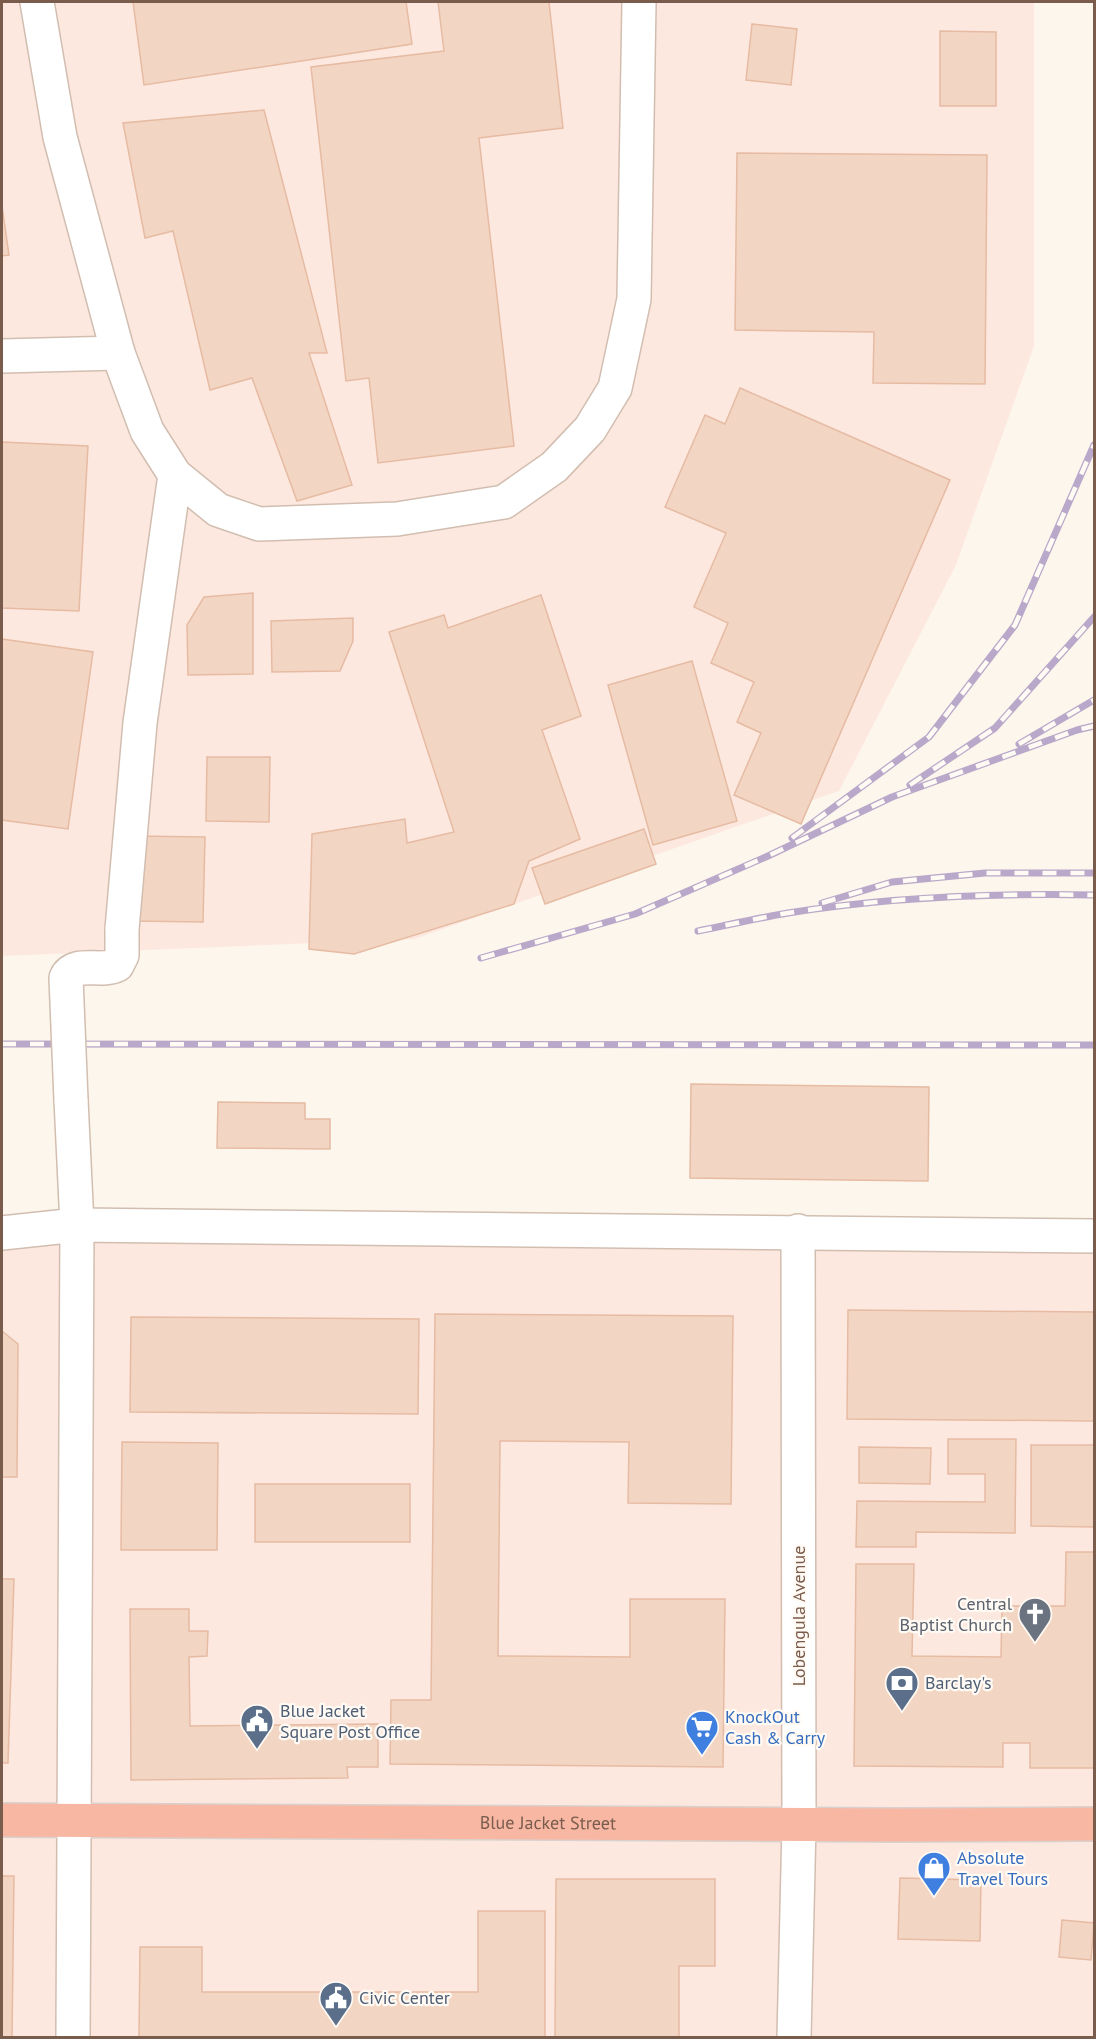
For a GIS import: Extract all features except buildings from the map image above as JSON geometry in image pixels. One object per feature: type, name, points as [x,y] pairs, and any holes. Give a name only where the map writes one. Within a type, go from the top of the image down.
[{"type":"highway","name":"Blue Jacket Street","points":[[2,1820],[799,1825],[1095,1824]]},
{"type":"lane","points":[[37,2],[60,136],[117,353],[147,431],[175,474],[218,510],[259,525],[397,519],[504,502],[554,466],[590,429],[615,388],[634,299],[639,2]]},
{"type":"lane","points":[[2,356],[117,353]]},
{"type":"lane","points":[[73,2037],[76,1225],[66,978],[68,973],[76,968],[107,969],[117,965],[122,955],[122,929],[140,723],[175,474]]},
{"type":"lane","points":[[2,1233],[76,1225],[1095,1236]]},
{"type":"lane","name":"Lobengula Avenue","points":[[794,2037],[799,1825],[798,1231]]},
{"type":"shaded area","points":[[2,2],[1034,2],[1034,346],[956,565],[839,791],[414,939],[2,956]]},
{"type":"shaded area","points":[[2,1233],[1094,1236],[1094,2037],[2,2037]]},
{"type":"railway","points":[[792,838],[929,737],[1015,625],[1094,445]]},
{"type":"railway","points":[[910,785],[995,728],[1094,617]]},
{"type":"railway","points":[[1019,744],[1094,700]]},
{"type":"railway","points":[[481,958],[635,914],[768,856],[892,797],[1077,730],[1094,726]]},
{"type":"railway","points":[[822,903],[892,882],[985,873],[1094,873]]},
{"type":"railway","points":[[698,931],[788,913],[864,903],[979,896],[1094,895]]},
{"type":"railway","points":[[2,1044],[1094,1045]]},
{"type":"place","name":"Central Baptist Church","points":[[1035,1643]]},
{"type":"place","name":"Barclay's","points":[[902,1712]]},
{"type":"place","name":"Blue Jacket Square Post Office","points":[[257,1750]]},
{"type":"place","name":"KnockOut Cash & Carry","points":[[702,1756]]},
{"type":"place","name":"Absolute Travel Tours","points":[[934,1897]]},
{"type":"place","name":"Civic Center","points":[[336,2027]]}]
